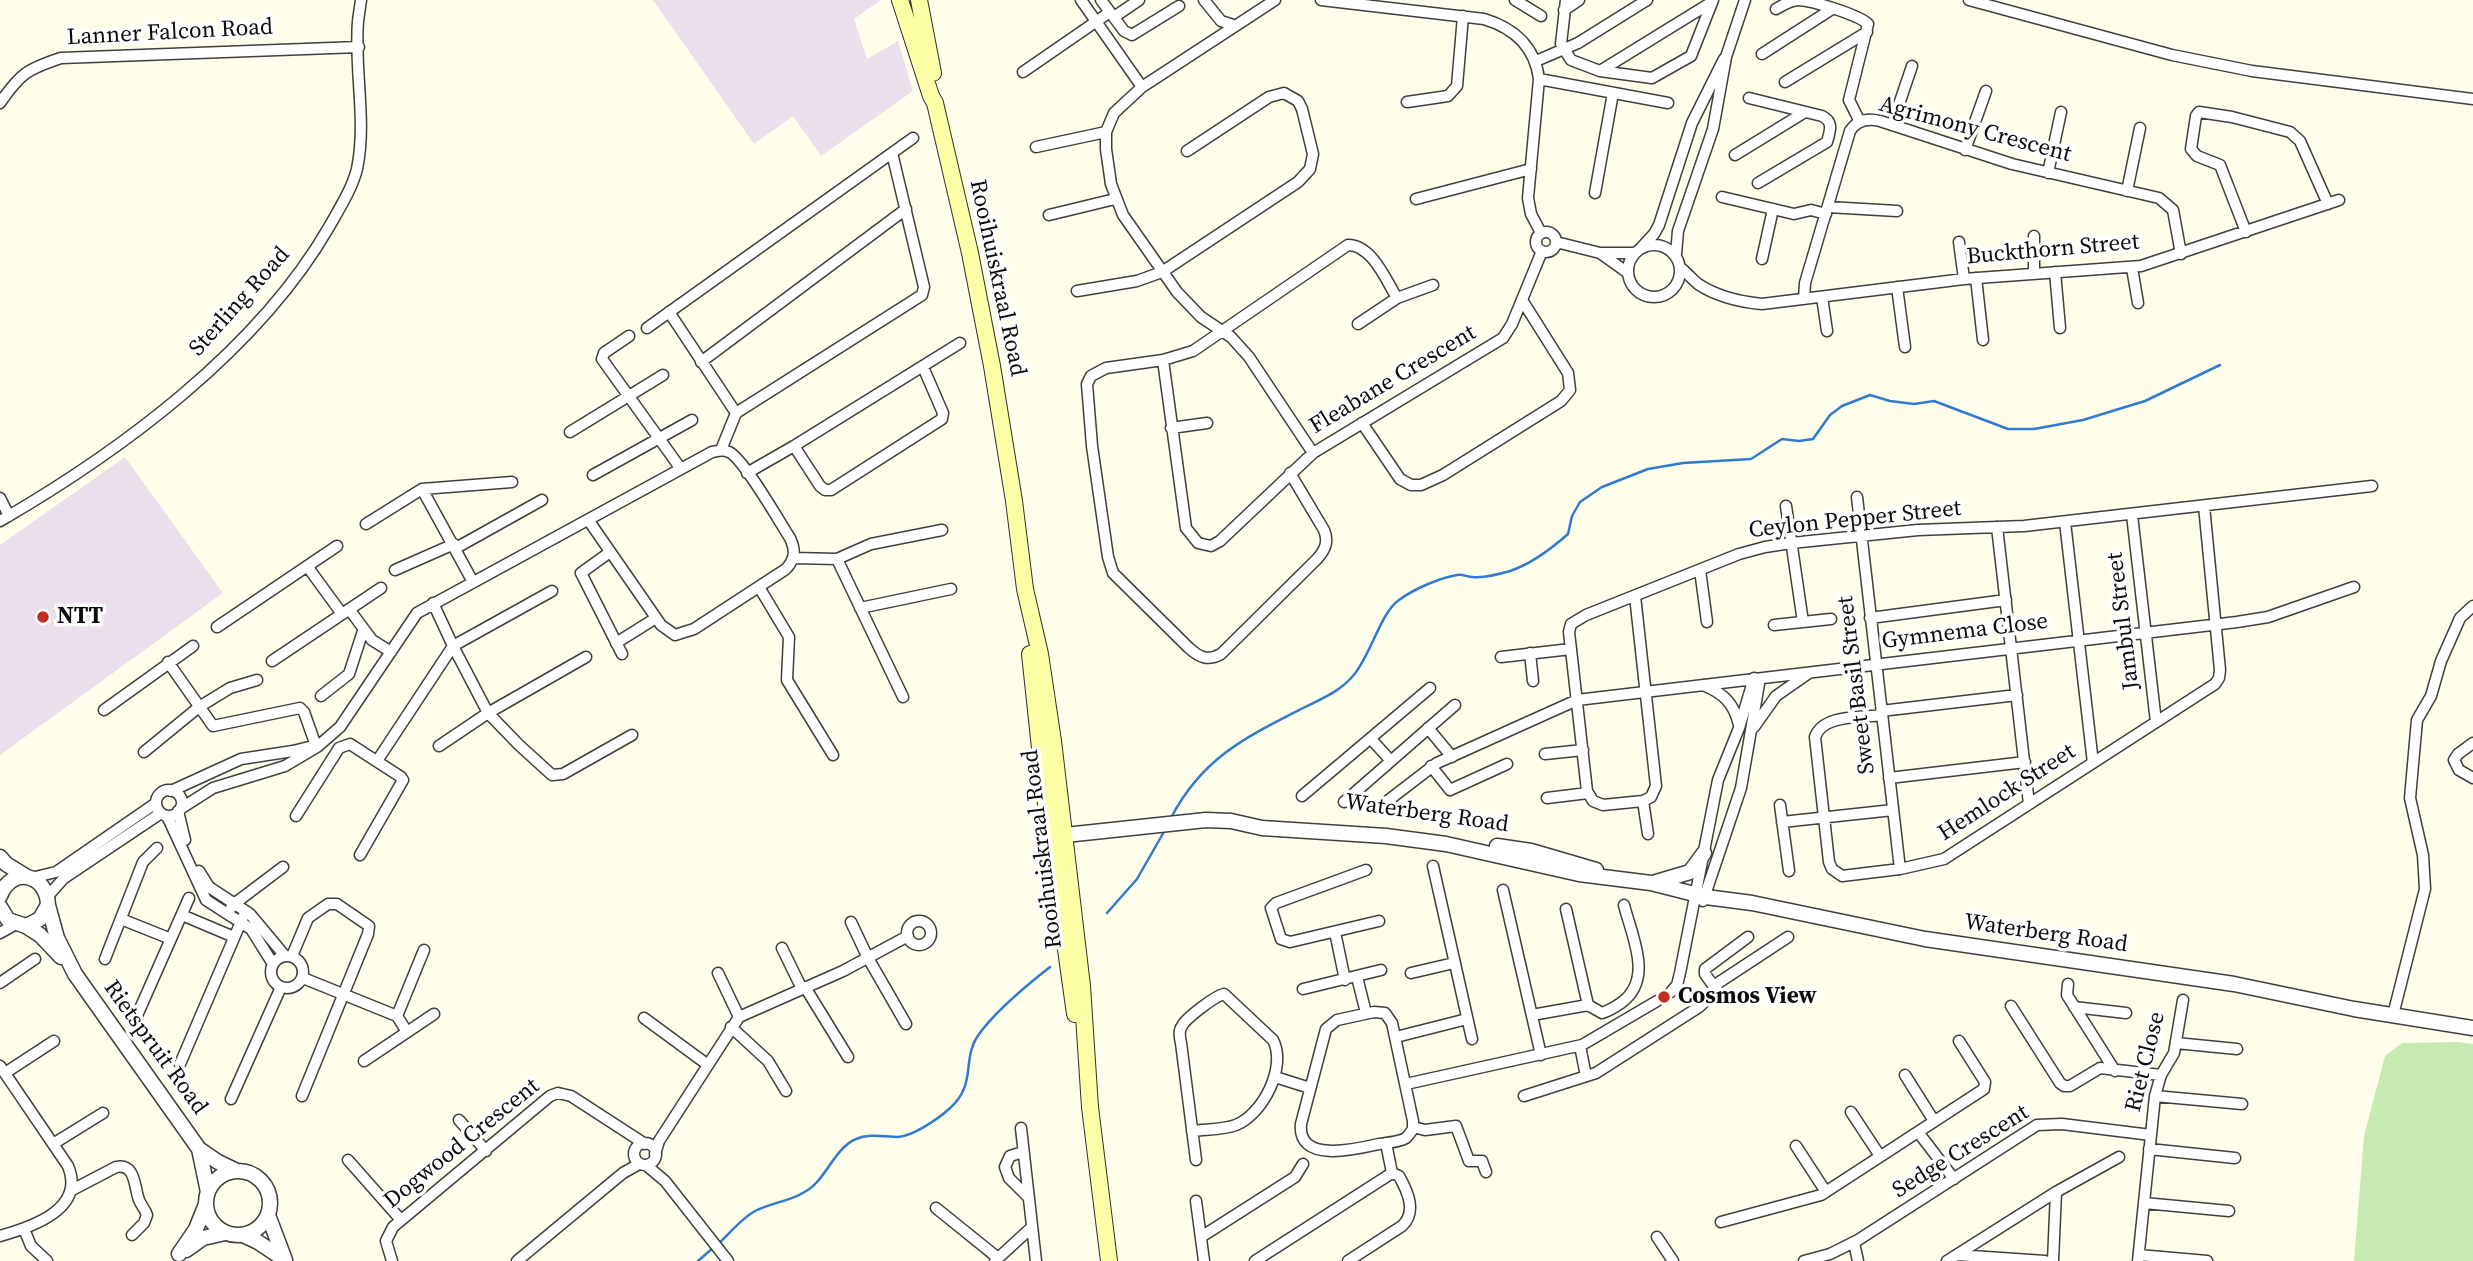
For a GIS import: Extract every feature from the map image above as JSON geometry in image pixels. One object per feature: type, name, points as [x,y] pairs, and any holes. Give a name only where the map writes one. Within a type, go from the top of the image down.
[{"type":"main road","name":"Rooihuiskraal Road","points":[[900,0],[935,103],[970,253],[992,366],[1012,488],[1025,589],[1026,621],[1058,835],[1081,1072],[1090,1107],[1109,1261]]},
{"type":"main road","name":"Rooihuiskraal Road","points":[[919,0],[937,95],[935,103]]},
{"type":"street","name":"Sterling Road","points":[[353,0],[358,20]]},
{"type":"street","name":"Sterling Road","points":[[4,518],[129,438],[191,385],[254,325],[311,256],[336,214],[356,172],[360,145],[358,20],[361,0]]},
{"type":"street","points":[[1081,0],[1142,87]]},
{"type":"street","points":[[1101,0],[1124,31],[1132,34],[1179,6]]},
{"type":"street","points":[[1023,72],[1096,22],[1139,0]]},
{"type":"street","points":[[1204,0],[1216,17],[1233,25]]},
{"type":"street","points":[[1036,147],[1105,132],[1114,113],[1142,87],[1275,0]]},
{"type":"street","points":[[1321,0],[1364,2],[1484,19],[1504,26],[1523,41],[1535,61],[1539,79],[1529,204],[1541,233]]},
{"type":"street","points":[[1516,0],[1541,16]]},
{"type":"street","points":[[1579,0],[1565,5],[1561,36],[1563,50],[1575,63],[1600,71],[1652,78],[1691,56],[1712,1]]},
{"type":"street","points":[[1535,61],[1563,50],[1647,0]]},
{"type":"street","points":[[1710,290],[1698,284],[1681,268],[1676,254],[1678,231],[1713,129],[1726,57],[1745,0]]},
{"type":"street","points":[[1776,9],[1798,0],[1832,9],[1868,24],[1849,100],[1860,122]]},
{"type":"street","points":[[1969,0],[2109,38],[2227,66],[2473,99]]},
{"type":"street","points":[[1600,71],[1712,1]]},
{"type":"street","points":[[1762,54],[1832,9]]},
{"type":"street","points":[[1407,102],[1448,96],[1457,86],[1463,16]]},
{"type":"street","points":[[1785,82],[1867,32]]},
{"type":"street","name":"Lanner Falcon Road","points":[[0,103],[18,78],[29,69],[61,58],[359,47]]},
{"type":"street","points":[[1681,268],[1674,288],[1659,297],[1642,294],[1635,289],[1628,273],[1629,263],[1659,225],[1692,123],[1726,57]]},
{"type":"street","points":[[1892,125],[1912,66]]},
{"type":"street","points":[[1539,79],[1668,103]]},
{"type":"street","points":[[1965,150],[1986,91]]},
{"type":"street","points":[[1077,291],[1137,281],[1162,272],[1298,183],[1310,169],[1313,154],[1302,109],[1298,101],[1284,93],[1269,97],[1187,151]]},
{"type":"street","points":[[1595,193],[1613,93]]},
{"type":"street","points":[[1749,98],[1805,112],[1828,120],[1831,126],[1827,142],[1758,183]]},
{"type":"street","points":[[1735,155],[1805,112]]},
{"type":"street","points":[[2048,173],[2061,112]]},
{"type":"street","name":"Buckthorn Street","points":[[1710,290],[1736,300],[1759,304],[1970,278],[2132,268],[2181,254],[2246,232],[2333,202],[2295,135],[2265,125],[2199,112],[2191,149],[2197,156],[2220,165],[2246,232]]},
{"type":"street","name":"Agrimony Crescent","points":[[1804,299],[1805,283],[1852,128],[1860,122],[1876,120],[1965,150],[2048,173],[2159,198],[2169,205],[2175,219],[2181,254]]},
{"type":"street","points":[[1692,123],[1713,129]]},
{"type":"street","points":[[2127,191],[2140,128]]},
{"type":"street","name":"Fleabane Crescent","points":[[1105,132],[1107,161],[1115,199],[1162,272],[1201,317],[1231,337],[1249,357],[1313,453],[1499,342],[1510,329],[1542,251]]},
{"type":"street","points":[[648,328],[913,138]]},
{"type":"street","points":[[1827,142],[1845,147]]},
{"type":"street","points":[[21,925],[8,920],[0,896],[7,883],[17,878],[56,872],[203,793],[276,770],[317,747],[340,727],[417,613],[681,469],[721,450],[736,413],[922,295],[924,287],[892,153]]},
{"type":"street","points":[[1416,199],[1531,169]]},
{"type":"street","points":[[1722,197],[1794,214],[1811,210],[1897,211]]},
{"type":"street","points":[[1049,215],[1115,199]]},
{"type":"street","points":[[701,362],[906,209]]},
{"type":"street","points":[[1762,259],[1773,209]]},
{"type":"street","points":[[1541,233],[1550,233],[1556,242],[1600,253],[1628,273]]},
{"type":"street","points":[[1541,233],[1536,245],[1542,251],[1551,251],[1556,242]]},
{"type":"street","points":[[2034,236],[2034,274]]},
{"type":"street","points":[[1959,242],[1970,278],[1983,340]]},
{"type":"street","points":[[1600,253],[1638,251],[1656,244],[1676,254]]},
{"type":"street","points":[[1290,472],[1324,530],[1327,539],[1325,549],[1221,654],[1208,659],[1196,654],[1112,573],[1086,393],[1091,376],[1106,368],[1163,360],[1193,351],[1348,245],[1365,249],[1397,298]]},
{"type":"street","points":[[2132,268],[2138,303]]},
{"type":"street","points":[[2055,272],[2060,328]]},
{"type":"street","points":[[1358,324],[1397,298],[1433,285]]},
{"type":"street","points":[[1674,288],[1695,287],[1710,290]]},
{"type":"street","points":[[1897,287],[1905,347]]},
{"type":"street","points":[[1822,297],[1827,331]]},
{"type":"street","points":[[1362,423],[1400,479],[1411,485],[1421,485],[1443,475],[1562,401],[1570,390],[1568,373],[1522,300]]},
{"type":"street","points":[[669,312],[736,413]]},
{"type":"street","points":[[629,336],[602,357],[681,469]]},
{"type":"street","points":[[747,473],[960,343]]},
{"type":"street","points":[[1163,360],[1186,528],[1194,541],[1201,545],[1220,541],[1313,453]]},
{"type":"street","points":[[794,446],[822,489],[831,490],[942,419],[943,413],[923,367]]},
{"type":"street","points":[[570,432],[663,375]]},
{"type":"street","points":[[593,475],[692,420]]},
{"type":"street","points":[[1171,428],[1207,423]]},
{"type":"street","points":[[589,521],[656,618],[670,633],[688,633],[786,569],[794,558],[790,538],[747,473],[735,456],[721,450]]},
{"type":"street","points":[[366,524],[422,489],[512,482]]},
{"type":"street","name":"Ceylon Pepper Street","points":[[1588,793],[1569,629],[1576,619],[1753,549],[1918,530],[2065,522],[2372,486]]},
{"type":"street","points":[[422,489],[473,582]]},
{"type":"street","name":"Sweet Basil Street","points":[[1857,497],[1900,869]]},
{"type":"street","points":[[0,498],[4,518]]},
{"type":"street","points":[[395,570],[455,546],[542,500]]},
{"type":"street","points":[[1786,506],[1802,622]]},
{"type":"street","name":"Hemlock Street","points":[[2017,695],[1881,713],[1831,721],[1822,725],[1815,737],[1815,750],[1829,862],[1837,873],[1848,876],[1936,863],[2211,687],[2219,678],[2217,624],[2203,506]]},
{"type":"street","name":"Jambul Street","points":[[2132,515],[2156,722]]},
{"type":"street","points":[[2065,522],[2093,763]]},
{"type":"street","points":[[1997,527],[2029,804]]},
{"type":"street","points":[[794,558],[837,559],[871,544],[942,530]]},
{"type":"street","points":[[218,626],[337,546]]},
{"type":"street","points":[[610,552],[580,573],[622,654]]},
{"type":"street","points":[[837,559],[903,697]]},
{"type":"street","points":[[307,566],[363,631],[391,652]]},
{"type":"street","points":[[1700,570],[1707,622]]},
{"type":"street","points":[[759,587],[789,637],[787,680],[834,755]]},
{"type":"street","name":"Gymnema Close","points":[[1381,806],[1431,766],[1577,700],[2268,617],[2354,587]]},
{"type":"street","points":[[272,661],[381,588]]},
{"type":"street","points":[[860,608],[951,589]]},
{"type":"street","points":[[377,761],[453,646],[552,592]]},
{"type":"street","points":[[1547,798],[1588,793],[1593,801],[1603,805],[1643,802],[1654,793],[1657,782],[1635,596]]},
{"type":"street","points":[[1870,618],[2006,600]]},
{"type":"street","points":[[433,603],[488,713],[552,775],[557,776],[632,735]]},
{"type":"street","points":[[2393,1015],[2425,889],[2423,855],[2410,798],[2417,720],[2431,696],[2441,661],[2460,618],[2473,606]]},
{"type":"street","points":[[616,643],[656,618]]},
{"type":"street","points":[[1774,625],[1831,619]]},
{"type":"street","points":[[321,696],[349,674],[363,631]]},
{"type":"street","points":[[104,710],[193,646]]},
{"type":"street","points":[[1501,657],[1571,649]]},
{"type":"street","points":[[1530,653],[1533,681]]},
{"type":"street","points":[[439,746],[488,713],[586,657]]},
{"type":"street","points":[[168,662],[215,727],[300,708],[304,712],[315,743]]},
{"type":"street","points":[[1701,896],[1704,853],[1718,780],[1745,730],[1776,696],[1811,671]]},
{"type":"street","points":[[1671,992],[1677,985],[1693,916],[1741,788],[1745,730],[1757,678]]},
{"type":"street","points":[[144,752],[199,707],[230,688],[257,680]]},
{"type":"street","points":[[1701,684],[1715,690],[1729,701],[1745,730]]},
{"type":"street","points":[[1302,796],[1430,688]]},
{"type":"street","points":[[190,859],[205,883],[234,904],[243,916],[273,964],[272,977],[281,987],[294,987],[303,978],[302,964],[288,956],[258,922],[243,916],[228,914],[206,900],[190,859],[183,836],[162,792],[242,759],[293,751],[315,743],[336,726],[354,705]]},
{"type":"street","points":[[1344,802],[1455,705]]},
{"type":"street","points":[[1428,728],[1452,757]]},
{"type":"street","points":[[1371,739],[1391,761]]},
{"type":"street","points":[[2473,743],[2454,760],[2459,770],[2473,778]]},
{"type":"street","points":[[296,816],[343,745],[351,744],[401,777],[402,784],[360,855]]},
{"type":"street","points":[[1545,754],[1583,750]]},
{"type":"street","points":[[1889,778],[2025,762]]},
{"type":"street","points":[[1431,766],[1450,790],[1507,764]]},
{"type":"street","points":[[0,933],[40,919],[48,900],[64,878],[169,810],[180,797],[171,790]]},
{"type":"street","points":[[1643,802],[1648,834]]},
{"type":"street","points":[[1780,805],[1788,871]]},
{"type":"street","points":[[1712,808],[1732,813]]},
{"type":"street","points":[[1782,822],[1893,810]]},
{"type":"street","name":"Waterberg Road","points":[[1058,835],[1183,821],[1231,821],[1262,828],[1435,842],[1579,874],[1651,883],[1701,896],[1752,903],[1949,943],[2234,985],[2473,1028]]},
{"type":"street","points":[[104,959],[143,862],[157,848]]},
{"type":"street","points":[[1651,883],[1690,872],[1704,853]]},
{"type":"street","points":[[0,857],[6,864],[38,882],[48,900]]},
{"type":"street","points":[[1433,866],[1472,1039]]},
{"type":"street","points":[[228,914],[234,904],[283,867]]},
{"type":"street","points":[[1366,870],[1272,906],[1271,911],[1279,935],[1285,941],[1379,921]]},
{"type":"street","points":[[1503,890],[1541,1055]]},
{"type":"street","points":[[135,1020],[189,898]]},
{"type":"street","name":"Rietspruit Road","points":[[48,900],[57,938],[75,974]]},
{"type":"street","points":[[273,964],[288,956],[308,918],[328,904],[337,904],[366,923],[370,930],[302,1096]]},
{"type":"street","points":[[1532,1015],[1588,1005],[1605,1013],[1630,996],[1638,984],[1640,969],[1624,905]]},
{"type":"street","points":[[1566,909],[1588,1005]]},
{"type":"street","points":[[182,915],[234,937]]},
{"type":"street","points":[[180,1064],[243,916]]},
{"type":"street","points":[[121,919],[171,939]]},
{"type":"street","points":[[851,922],[868,958],[906,1024]]},
{"type":"street","name":"Rietspruit Road","points":[[21,925],[48,942],[75,974],[199,1149],[237,1171]]},
{"type":"street","points":[[1335,932],[1345,979]]},
{"type":"street","points":[[517,1261],[646,1153],[739,1017],[868,958],[908,936]]},
{"type":"street","points":[[1715,988],[1705,974],[1705,968],[1748,937]]},
{"type":"street","points":[[1524,1096],[1596,1073],[1699,1007],[1723,980],[1788,937]]},
{"type":"street","points":[[782,948],[848,1057]]},
{"type":"street","points":[[397,1016],[424,950]]},
{"type":"street","points":[[0,983],[35,959]]},
{"type":"street","points":[[1411,973],[1454,963]]},
{"type":"street","points":[[1303,989],[1381,970]]},
{"type":"street","points":[[718,973],[739,1017]]},
{"type":"street","points":[[1357,977],[1366,1013]]},
{"type":"street","points":[[303,978],[397,1016],[407,1032]]},
{"type":"street","points":[[2068,984],[2067,995],[2115,1071]]},
{"type":"street","points":[[231,1099],[281,987]]},
{"type":"street","points":[[1192,1131],[1233,1126],[1242,1122],[1257,1109],[1275,1077],[1275,1045],[1226,995],[1216,997],[1183,1024],[1180,1031],[1192,1131],[1196,1160]]},
{"type":"street","name":"Riet Close","points":[[2151,1135],[2155,1096],[2161,1075],[2174,1053],[2183,1000]]},
{"type":"street","points":[[1406,1084],[1580,1046],[1593,1041],[1657,1001]]},
{"type":"street","points":[[2011,1006],[2062,1085],[2070,1086],[2100,1068],[2161,1075]]},
{"type":"street","points":[[2074,1007],[2126,1013]]},
{"type":"street","points":[[1378,1012],[1388,1016],[1396,1037],[1413,1127],[1405,1138],[1338,1152],[1306,1143],[1301,1128],[1326,1028],[1337,1020],[1378,1012]]},
{"type":"street","points":[[364,1061],[434,1014]]},
{"type":"street","points":[[643,1018],[708,1065]]},
{"type":"street","points":[[1396,1037],[1467,1019]]},
{"type":"street","points":[[731,1027],[768,1061],[786,1091]]},
{"type":"street","points":[[54,1041],[2,1070],[71,1172],[72,1190]]},
{"type":"street","points":[[1721,1222],[1810,1199],[1826,1192],[1986,1087],[1959,1041]]},
{"type":"street","points":[[2176,1044],[2237,1049]]},
{"type":"street","points":[[1580,1046],[1586,1076]]},
{"type":"street","points":[[1905,1075],[1934,1121]]},
{"type":"street","points":[[1275,1077],[1310,1088]]},
{"type":"street","name":"Dogwood Crescent","points":[[392,1261],[386,1247],[387,1237],[401,1220],[545,1099],[558,1093],[571,1096],[625,1131],[646,1153],[657,1172],[726,1257]]},
{"type":"street","points":[[2155,1096],[2242,1104]]},
{"type":"street","points":[[1851,1112],[1880,1156]]},
{"type":"street","points":[[53,1144],[103,1113]]},
{"type":"street","points":[[458,1120],[486,1151]]},
{"type":"street","name":"Sedge Crescent","points":[[1804,1261],[1830,1254],[1854,1243],[2029,1129],[2042,1124],[2151,1135]]},
{"type":"street","points":[[1413,1127],[1425,1130],[1456,1126],[1469,1161],[1482,1161],[1486,1172]]},
{"type":"street","points":[[1021,1128],[1036,1261]]},
{"type":"street","points":[[1918,1132],[1954,1178]]},
{"type":"street","points":[[2151,1135],[2139,1258],[2207,1261]]},
{"type":"street","points":[[1348,1261],[1407,1222],[1409,1195],[1399,1177],[1392,1173],[1386,1143]]},
{"type":"street","points":[[1796,1146],[1826,1192]]},
{"type":"street","name":"Rietspruit Road","points":[[199,1149],[207,1197]]},
{"type":"street","points":[[2149,1149],[2235,1158]]},
{"type":"street","points":[[1023,1152],[1010,1156],[1005,1167],[1009,1178],[1029,1198]]},
{"type":"street","points":[[1952,1258],[2056,1192],[2119,1157]]},
{"type":"street","points":[[348,1160],[401,1220]]},
{"type":"street","points":[[1201,1237],[1295,1177],[1303,1164]]},
{"type":"street","points":[[0,1236],[41,1222],[61,1207],[72,1190],[121,1166],[127,1168],[133,1177],[139,1200],[147,1214],[144,1223],[132,1235]]},
{"type":"street","points":[[176,1258],[196,1229],[207,1197],[220,1177],[237,1171],[252,1174],[266,1187],[271,1201],[268,1215],[260,1227],[243,1236]]},
{"type":"street","points":[[1255,1261],[1392,1173]]},
{"type":"street","points":[[2053,1261],[2056,1192]]},
{"type":"street","points":[[207,1197],[211,1221],[225,1233]]},
{"type":"street","points":[[1196,1201],[1204,1261]]},
{"type":"street","points":[[2144,1203],[2229,1211]]},
{"type":"street","points":[[936,1208],[996,1260],[1032,1227]]},
{"type":"street","points":[[268,1215],[285,1261]]},
{"type":"street","points":[[24,1229],[31,1246],[47,1261]]},
{"type":"street","points":[[176,1258],[204,1238],[225,1233],[258,1242],[285,1261]]},
{"type":"street","points":[[1657,1237],[1673,1261]]},
{"type":"street","points":[[1854,1243],[1858,1261]]},
{"type":"street","points":[[1952,1258],[2045,1261]]},
{"type":"shaded area","points":[[653,0],[881,0],[854,19],[867,59],[898,41],[913,91],[821,156],[793,116],[754,144]]},
{"type":"shaded area","points":[[125,457],[223,593],[0,755],[0,545]]},
{"type":"green space","points":[[2402,1043],[2473,1044],[2473,1261],[2354,1261],[2364,1136],[2385,1056]]},
{"type":"waterway","points":[[1171,818],[1197,780],[1227,751],[1329,695],[1347,682],[1364,659],[1386,615],[1399,600],[1442,579],[1459,575],[1477,577],[1497,574],[1533,560],[1568,534],[1572,516],[1580,502],[1602,487],[1648,469],[1683,463],[1751,459],[1782,439],[1813,439],[1830,415],[1842,406],[1870,395],[1914,404],[1934,401],[2008,429],[2034,429],[2083,420],[2145,401],[2220,365]]},
{"type":"waterway","points":[[1107,913],[1137,879],[1165,830]]},
{"type":"waterway","points":[[719,1243],[755,1211],[811,1188],[850,1142],[866,1136],[898,1137],[911,1134],[944,1113],[963,1091],[970,1055],[977,1037],[1001,1009],[1050,967]]},
{"type":"waterway","points":[[698,1261],[714,1247]]},
{"type":"place","name":"NTT","points":[[43,617]]},
{"type":"place","name":"Cosmos View","points":[[1664,997]]}]
